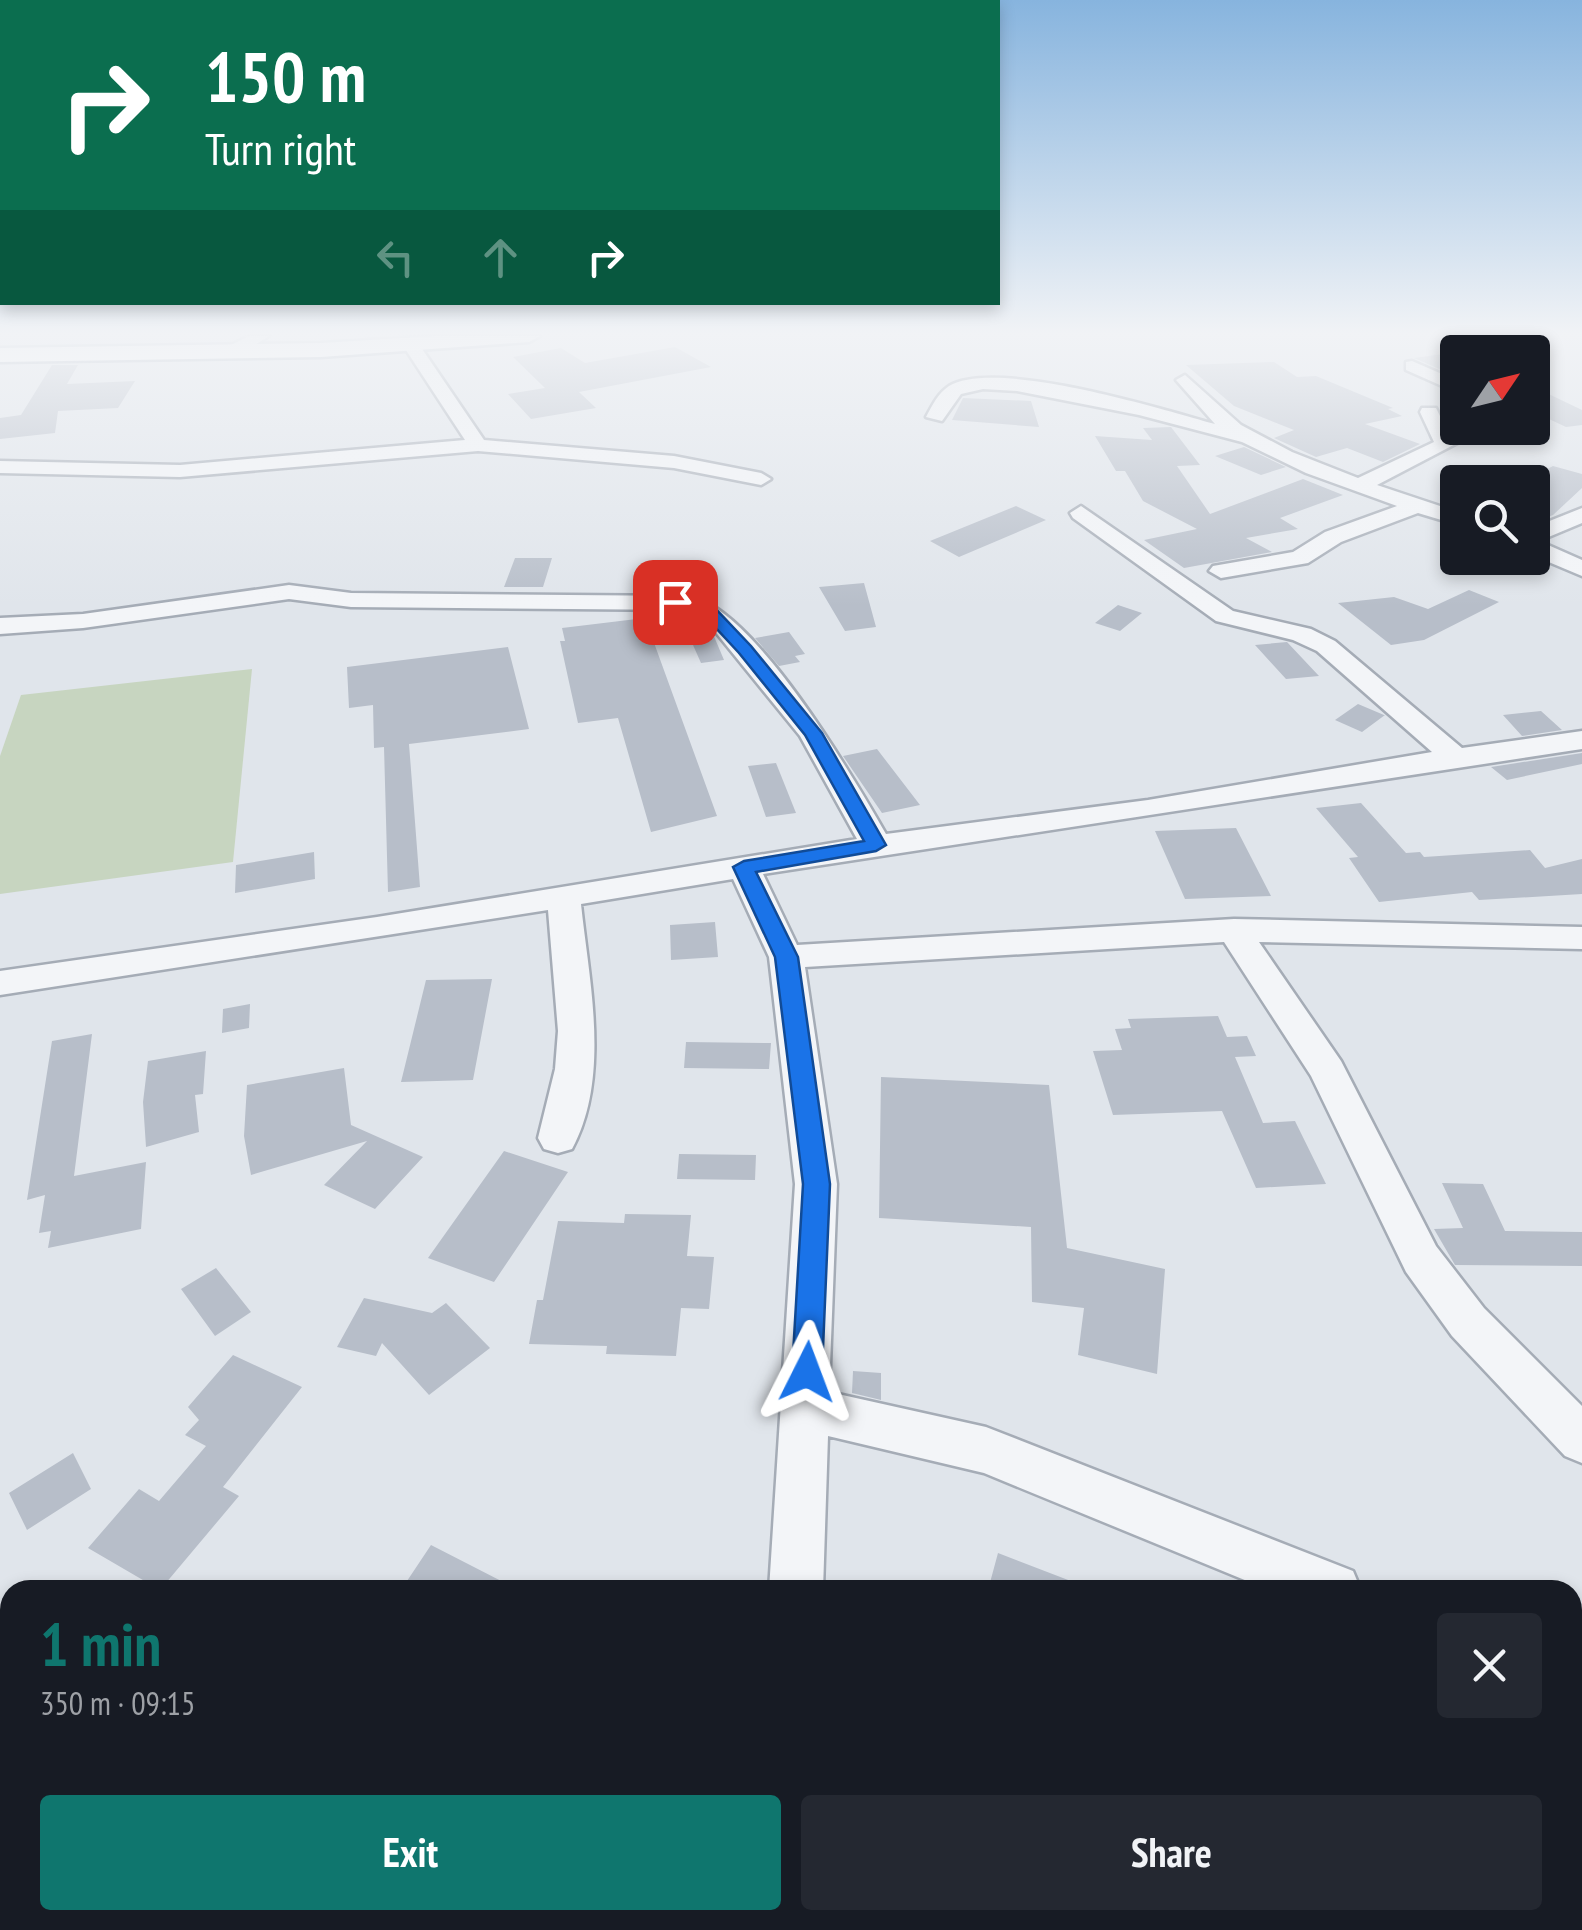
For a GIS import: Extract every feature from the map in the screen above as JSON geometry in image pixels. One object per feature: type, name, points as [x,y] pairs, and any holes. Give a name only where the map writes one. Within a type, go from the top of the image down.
[{"type":"street","points":[[466,426],[478,444]]},
{"type":"street","points":[[1201,426],[1249,438],[1361,486],[1440,513]]},
{"type":"street","points":[[1232,426],[1249,438]]},
{"type":"street","points":[[0,467],[134,475],[238,470],[478,444],[674,462],[762,479]]},
{"type":"street","points":[[1361,486],[1440,444]]},
{"type":"street","points":[[1221,571],[1300,558],[1333,538],[1418,505]]},
{"type":"street","points":[[1082,513],[1225,616],[1302,634],[1326,646],[1455,757]]},
{"type":"street","points":[[1550,528],[1582,515]]},
{"type":"street","points":[[1550,554],[1582,569]]},
{"type":"street","points":[[0,626],[83,621],[272,593],[351,600],[691,603],[714,614],[813,733],[876,845]]},
{"type":"street","points":[[0,983],[876,845],[1148,809],[1455,757],[1582,740]]},
{"type":"street","points":[[744,867],[786,957],[816,1184],[796,1580]]},
{"type":"street","points":[[558,1138],[574,1069],[576,1030],[564,897]]},
{"type":"street","points":[[786,957],[1234,930],[1582,938]]},
{"type":"street","points":[[1234,930],[1328,1071],[1420,1259],[1468,1322],[1582,1440]]},
{"type":"street","points":[[805,1410],[986,1450],[1309,1580]]},
{"type":"green space","points":[[252,669],[233,862],[0,894],[0,756],[21,695]]},
{"type":"building","points":[[0,426],[56,426],[55,433],[0,439]]},
{"type":"building","points":[[1284,426],[1371,426],[1420,444],[1383,462],[1347,448],[1316,457],[1274,438],[1294,430]]},
{"type":"building","points":[[1171,427],[1200,465],[1177,466],[1210,514],[1303,479],[1343,495],[1280,518],[1298,529],[1246,538],[1272,552],[1184,568],[1144,540],[1197,529],[1143,501],[1125,471],[1116,471],[1095,436],[1152,440],[1143,428]]},
{"type":"building","points":[[1244,447],[1286,467],[1261,475],[1215,456]]},
{"type":"building","points":[[1550,468],[1582,474],[1582,488],[1550,516]]},
{"type":"building","points":[[1016,506],[1046,520],[959,557],[930,541]]},
{"type":"building","points":[[515,558],[552,558],[543,587],[504,587]]},
{"type":"building","points":[[864,583],[876,627],[845,631],[819,587]]},
{"type":"building","points":[[1469,590],[1499,602],[1424,640],[1391,645],[1338,603],[1394,597],[1428,609]]},
{"type":"building","points":[[1118,605],[1142,613],[1120,631],[1095,623]]},
{"type":"building","points":[[645,618],[717,816],[651,832],[618,718],[578,723],[560,641],[565,641],[562,628]]},
{"type":"building","points":[[704,624],[713,634],[724,660],[701,663],[685,627]]},
{"type":"building","points":[[789,632],[805,654],[795,656],[800,662],[779,666],[755,638]]},
{"type":"building","points":[[1287,642],[1319,676],[1286,679],[1255,645]]},
{"type":"building","points":[[508,647],[529,729],[409,744],[420,887],[388,892],[384,747],[374,748],[373,705],[349,708],[347,667]]},
{"type":"building","points":[[1358,704],[1385,715],[1362,732],[1335,720]]},
{"type":"building","points":[[1541,711],[1562,730],[1522,736],[1503,715]]},
{"type":"building","points":[[877,749],[920,805],[882,813],[843,756]]},
{"type":"building","points":[[1582,753],[1582,764],[1507,780],[1491,767]]},
{"type":"building","points":[[776,763],[796,813],[766,817],[748,766]]},
{"type":"building","points":[[1361,803],[1406,853],[1420,852],[1424,857],[1530,850],[1545,868],[1582,859],[1582,894],[1479,900],[1472,892],[1379,902],[1349,858],[1358,857],[1316,808]]},
{"type":"building","points":[[1236,828],[1271,896],[1185,899],[1155,831]]},
{"type":"building","points":[[314,852],[315,879],[235,893],[236,865]]},
{"type":"building","points":[[715,922],[718,957],[671,960],[670,925]]},
{"type":"building","points":[[492,979],[473,1080],[401,1082],[426,980]]},
{"type":"building","points":[[250,1004],[249,1028],[222,1033],[223,1009]]},
{"type":"building","points":[[1218,1016],[1227,1037],[1247,1036],[1256,1056],[1235,1057],[1263,1123],[1295,1121],[1326,1184],[1256,1188],[1222,1111],[1113,1115],[1093,1051],[1122,1050],[1115,1029],[1131,1028],[1128,1019]]},
{"type":"building","points":[[92,1034],[74,1176],[146,1162],[141,1229],[48,1248],[51,1231],[39,1233],[45,1195],[27,1200],[52,1041]]},
{"type":"building","points":[[686,1042],[771,1043],[769,1069],[684,1068]]},
{"type":"building","points":[[206,1051],[203,1094],[195,1095],[199,1132],[146,1147],[143,1102],[148,1061]]},
{"type":"building","points":[[344,1068],[351,1125],[423,1157],[375,1209],[324,1185],[367,1141],[251,1175],[244,1136],[247,1085]]},
{"type":"building","points":[[881,1077],[1049,1085],[1067,1248],[1165,1269],[1157,1374],[1078,1355],[1084,1308],[1032,1302],[1031,1227],[879,1218]]},
{"type":"building","points":[[504,1151],[568,1172],[494,1282],[428,1258]]},
{"type":"building","points":[[679,1154],[756,1155],[755,1180],[677,1179]]},
{"type":"building","points":[[1442,1183],[1483,1184],[1505,1231],[1582,1232],[1582,1266],[1455,1265],[1434,1229],[1463,1228]]},
{"type":"building","points":[[625,1214],[691,1215],[687,1256],[714,1257],[709,1309],[681,1308],[676,1356],[606,1354],[607,1346],[529,1344],[537,1300],[543,1300],[558,1221],[624,1223]]},
{"type":"building","points":[[216,1268],[251,1312],[215,1336],[181,1289]]},
{"type":"building","points":[[364,1298],[432,1313],[446,1303],[490,1348],[429,1395],[382,1343],[376,1356],[337,1347]]},
{"type":"building","points":[[233,1355],[302,1387],[223,1487],[239,1496],[168,1580],[143,1580],[88,1548],[139,1489],[159,1501],[206,1446],[185,1435],[199,1420],[188,1407]]},
{"type":"building","points":[[853,1371],[881,1373],[881,1400],[852,1393]]},
{"type":"building","points":[[73,1453],[91,1489],[27,1530],[9,1493]]},
{"type":"building","points":[[431,1545],[499,1580],[408,1580]]},
{"type":"building","points":[[998,1553],[1068,1580],[991,1580]]},
{"type":"route","points":[[675,602],[705,607],[745,649],[813,733],[876,845],[744,867],[786,957],[816,1184],[807,1372]]}]
